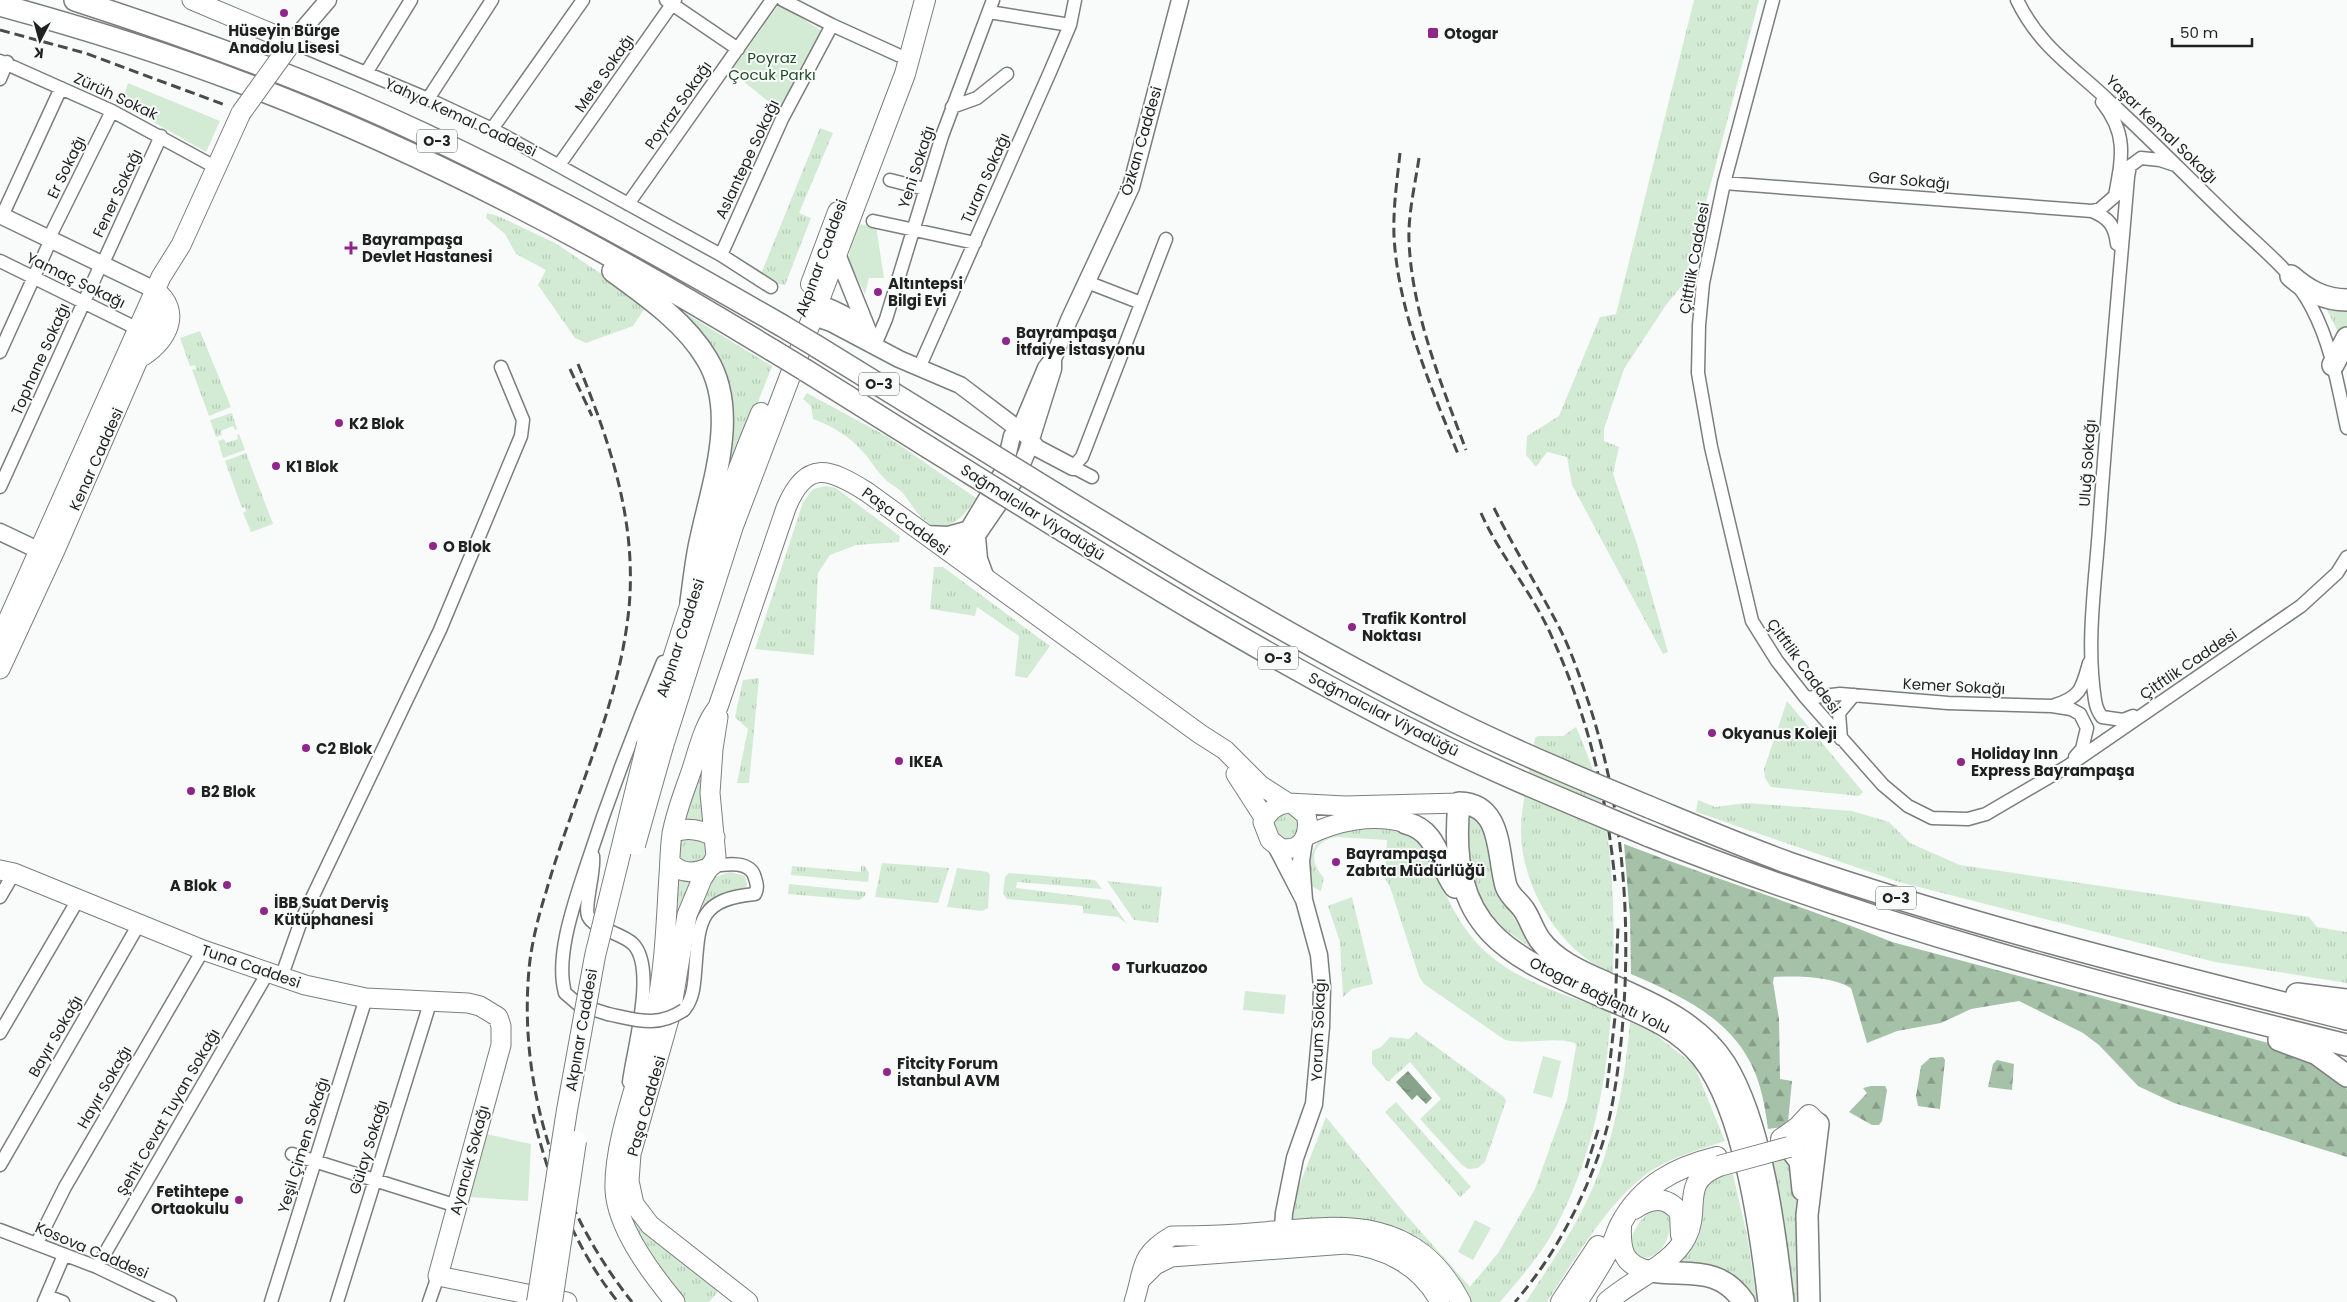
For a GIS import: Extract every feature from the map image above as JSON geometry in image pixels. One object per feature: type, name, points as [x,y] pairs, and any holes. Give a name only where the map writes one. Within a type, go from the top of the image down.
[{"type":"highway","name":"Sağmalcılar Viyadüğü","points":[[75,0],[260,65],[417,132],[594,219],[816,346],[1197,581],[1326,655],[1458,723],[1648,807],[1747,847],[1859,886],[2034,939],[2149,970]]},
{"type":"highway","name":"O-3","points":[[0,5],[120,40],[241,82],[366,134],[524,210]]},
{"type":"highway","name":"Sağmalcılar Viyadüğü","points":[[524,210],[726,321],[1167,594],[1326,685],[1422,736],[1538,790],[1746,874],[1909,928],[2011,958],[2196,1007]]},
{"type":"highway","points":[[524,210],[637,288],[682,328],[700,347],[714,373],[720,397],[722,436],[700,541],[691,602]]},
{"type":"highway","points":[[2292,276],[2306,289],[2321,296],[2336,300],[2347,300]]},
{"type":"highway","points":[[2333,365],[2347,338]]},
{"type":"highway","points":[[1459,803],[1458,863],[1469,899]]},
{"type":"highway","name":"Otogar Bağlantı Yolu","points":[[1459,803],[1480,807],[1488,814],[1497,837],[1506,887],[1513,900],[1523,909],[1540,939],[1554,954],[1585,974],[1664,1008],[1706,1040],[1725,1063],[1740,1096],[1754,1137],[1772,1223],[1783,1302]]},
{"type":"highway","points":[[1406,823],[1418,828],[1430,838],[1441,855],[1451,882],[1459,893],[1469,899]]},
{"type":"highway","name":"Otogar Bağlantı Yolu","points":[[1469,899],[1485,929],[1499,941],[1548,972],[1649,1016],[1675,1031],[1689,1043],[1712,1070],[1729,1107],[1748,1173],[1765,1266],[1769,1302]]},
{"type":"highway","name":"O-3","points":[[2149,970],[2347,1019]]},
{"type":"highway","points":[[2149,970],[2317,998],[2347,1000]]},
{"type":"highway","name":"O-3","points":[[2196,1007],[2347,1045]]},
{"type":"highway","points":[[2196,1007],[2228,1023],[2317,1054],[2347,1076]]},
{"type":"highway","points":[[1807,1215],[1818,1124]]},
{"type":"highway","points":[[1785,1142],[1800,1161],[1807,1215],[1809,1302]]},
{"type":"highway","points":[[1650,1271],[1663,1273],[1695,1272],[1707,1275],[1732,1288],[1744,1302]]},
{"type":"main road","name":"Yahya Kemal Caddesi","points":[[192,0],[219,6],[292,42]]},
{"type":"main road","name":"Akpınar Caddesi","points":[[552,1302],[579,1121],[603,988],[655,745],[812,308],[915,0]]},
{"type":"main road","name":"Akpınar Caddesi","points":[[537,1302],[567,1110],[597,947],[655,745],[691,602],[740,463],[837,254],[907,67],[925,0]]},
{"type":"main road","name":"Kenar Caddesi","points":[[0,638],[40,552],[138,328],[157,295],[215,166],[241,113],[292,42]]},
{"type":"main road","name":"Kenar Caddesi","points":[[0,669],[140,358],[152,350],[166,334],[170,315],[157,295]]},
{"type":"main road","name":"Paşa Caddesi","points":[[715,837],[710,793],[718,706],[786,508],[798,483],[807,476],[816,473],[838,475],[867,492],[987,581],[1225,750],[1260,785],[1291,803]]},
{"type":"main road","name":"Paşa Caddesi","points":[[672,833],[702,736],[710,716],[718,706]]},
{"type":"main road","name":"Paşa Caddesi","points":[[1200,734],[1242,782],[1265,819]]},
{"type":"main road","points":[[1406,823],[1373,820],[1348,821],[1327,826],[1291,849],[1276,846],[1265,831],[1263,822],[1275,807],[1291,803],[1346,806],[1459,803]]},
{"type":"main road","points":[[1291,803],[1306,816],[1308,830],[1305,839]]},
{"type":"main road","points":[[685,829],[695,830],[715,837],[716,856],[712,866],[692,873],[675,867],[670,862],[672,833],[685,829]]},
{"type":"main road","name":"Paşa Caddesi","points":[[670,862],[660,987],[652,1032],[627,1121],[616,1172],[618,1206],[622,1220],[633,1242],[675,1302]]},
{"type":"main road","name":"Paşa Caddesi","points":[[712,866],[702,879],[687,915],[671,1012],[631,1154],[629,1181],[634,1204],[650,1225],[747,1302]]},
{"type":"main road","name":"Tuna Caddesi","points":[[5,868],[203,950],[274,976],[339,994],[366,998],[474,1004],[490,1010],[498,1018]]},
{"type":"main road","name":"Ayancık Sokağı","points":[[438,1276],[501,1045],[501,1026],[498,1018]]},
{"type":"main road","points":[[1561,1302],[1589,1258],[1606,1237],[1642,1195],[1664,1176],[1684,1166],[1718,1161],[1785,1142],[1809,1115],[1818,1124]]},
{"type":"main road","points":[[1607,1302],[1680,1247],[1690,1226],[1695,1186],[1702,1175],[1718,1161]]},
{"type":"main road","points":[[1577,1302],[1610,1249],[1624,1218],[1653,1199],[1668,1201],[1680,1213],[1680,1247]]},
{"type":"main road","points":[[1624,1218],[1620,1243],[1624,1255],[1630,1264],[1650,1271]]},
{"type":"main road","points":[[1134,1302],[1142,1278],[1155,1257],[1172,1236],[1360,1228],[1392,1235],[1418,1250],[1432,1261],[1461,1302]]},
{"type":"main road","points":[[1155,1257],[1346,1244],[1376,1249],[1396,1258],[1415,1270],[1440,1302]]},
{"type":"main road","points":[[438,1276],[567,1302]]},
{"type":"main road","points":[[726,1302],[736,1300],[747,1302]]},
{"type":"street","points":[[292,42],[328,0]]},
{"type":"street","points":[[366,73],[410,0]]},
{"type":"street","points":[[428,99],[492,0]]},
{"type":"street","points":[[492,129],[583,0]]},
{"type":"street","name":"Poyraz Sokağı","points":[[628,204],[772,0]]},
{"type":"street","points":[[783,0],[898,55]]},
{"type":"street","name":"Turan Sokağı","points":[[919,368],[1070,25],[1075,0]]},
{"type":"street","name":"Çitftlik Caddesi","points":[[1773,0],[1724,183],[1703,283],[1698,325],[1698,372],[1711,447],[1752,621],[1776,661],[1841,741],[1886,788],[1923,816],[1951,820],[1968,819],[1986,814],[2068,766],[2301,606],[2337,573],[2347,557]]},
{"type":"street","name":"Yaşar Kemal Sokağı","points":[[2017,0],[2028,23],[2040,39],[2091,84],[2292,276]]},
{"type":"street","points":[[671,1],[738,49]]},
{"type":"street","name":"Mete Sokağı","points":[[559,164],[671,1]]},
{"type":"street","name":"Özkan Caddesi","points":[[973,533],[1014,480],[1025,443],[1053,369],[1053,359],[1133,180],[1176,1]]},
{"type":"street","points":[[991,6],[1070,25]]},
{"type":"street","name":"Yeni Sokağı","points":[[873,341],[886,318],[952,107],[991,6]]},
{"type":"street","name":"Aslantepe Sokağı","points":[[721,255],[782,119],[832,25]]},
{"type":"street","name":"Yahya Kemal Caddesi","points":[[292,42],[428,99],[492,129],[559,164],[721,255],[771,287]]},
{"type":"street","points":[[0,79],[3,61]]},
{"type":"street","name":"Zürüh Sokak","points":[[3,61],[112,110],[215,166]]},
{"type":"street","points":[[952,107],[977,98],[1007,74]]},
{"type":"street","points":[[2091,84],[2115,119],[2121,136],[2115,196],[2100,209],[2092,211]]},
{"type":"street","points":[[61,88],[1,218],[157,295]]},
{"type":"street","name":"Er Sokağı","points":[[0,352],[34,278],[48,242],[112,110]]},
{"type":"street","name":"Fener Sokağı","points":[[100,267],[161,136]]},
{"type":"street","points":[[2119,276],[2130,166],[2141,158],[2175,164]]},
{"type":"street","points":[[890,180],[925,189]]},
{"type":"street","name":"Gar Sokağı","points":[[1724,183],[2092,211]]},
{"type":"street","points":[[2092,211],[2104,216],[2114,228],[2119,276]]},
{"type":"street","points":[[873,221],[975,243]]},
{"type":"street","points":[[812,308],[832,323],[873,341],[919,368],[960,385],[981,401],[1025,443],[1061,471],[1073,467],[1082,457],[1166,239]]},
{"type":"street","points":[[837,254],[873,341]]},
{"type":"street","name":"Yamaç Sokağı","points":[[0,261],[138,328]]},
{"type":"street","name":"Tophane Sokağı","points":[[0,487],[100,267]]},
{"type":"street","name":"Uluğ Sokağı","points":[[2092,652],[2105,436],[2119,276]]},
{"type":"street","points":[[2292,276],[2320,324],[2333,365],[2347,428]]},
{"type":"street","points":[[1087,282],[1141,303]]},
{"type":"street","name":"Şehit Cevat Tuyan Sokağı","points":[[97,1267],[274,976],[440,630],[521,436],[523,420],[501,367]]},
{"type":"street","points":[[981,401],[1016,455],[1025,443]]},
{"type":"street","points":[[957,557],[973,533],[1004,470],[1009,446]]},
{"type":"street","points":[[1073,467],[1092,476]]},
{"type":"street","points":[[0,532],[40,552]]},
{"type":"street","points":[[924,534],[973,533]]},
{"type":"street","points":[[973,533],[979,559],[987,581]]},
{"type":"street","points":[[691,602],[633,734],[592,848],[569,929],[562,984],[570,1000],[579,1005],[608,1014],[652,1022],[674,1016],[684,1010],[692,995],[697,943],[705,914],[722,900],[733,896],[755,894],[758,886],[754,872],[750,868],[729,864],[712,866]]},
{"type":"street","points":[[2052,706],[2070,701],[2078,694],[2083,685],[2092,652]]},
{"type":"street","points":[[2092,652],[2095,700],[2098,712],[2102,717],[2122,720],[2150,710]]},
{"type":"street","name":"Kemer Sokağı","points":[[1806,698],[1840,694],[1948,703],[2052,706]]},
{"type":"street","points":[[1841,741],[1839,713],[1854,695]]},
{"type":"street","points":[[2052,706],[2080,714],[2087,728],[2082,749],[2068,766]]},
{"type":"street","name":"Yorum Sokağı","points":[[1282,1249],[1282,1230],[1295,1158],[1314,1104],[1322,1006],[1319,955],[1304,900],[1301,861],[1305,839]]},
{"type":"street","name":"Yorum Sokağı","points":[[1276,846],[1304,900]]},
{"type":"street","points":[[592,848],[594,877],[587,908],[588,916],[594,923],[623,936],[632,943],[640,952],[644,965],[642,997],[628,1088],[627,1121]]},
{"type":"street","points":[[0,896],[5,868]]},
{"type":"street","points":[[0,1033],[79,898]]},
{"type":"street","name":"Bayır Sokağı","points":[[0,1165],[139,924]]},
{"type":"street","name":"Hayır Sokağı","points":[[37,1243],[69,1179],[203,950]]},
{"type":"street","name":"Yeşil Çimen Sokağı","points":[[271,1302],[366,998]]},
{"type":"street","name":"Gülay Sokağı","points":[[337,1302],[430,1003]]},
{"type":"street","points":[[292,1154],[457,1206]]},
{"type":"street","name":"Kosova Caddesi","points":[[0,1230],[97,1267],[169,1302]]},
{"type":"street","points":[[63,1302],[45,1299],[64,1255]]},
{"type":"street","name":"Ayancık Sokağı","points":[[429,1302],[438,1276]]},
{"type":"green space","points":[[1694,0],[1759,0],[1685,282],[1666,305],[1624,369],[1604,429],[1604,441],[1619,447],[1613,474],[1637,544],[1668,652],[1663,654],[1572,485],[1567,457],[1547,452],[1536,467],[1526,455],[1527,436],[1559,416],[1600,317],[1616,314]]},
{"type":"green space","name":"Poyraz Çocuk Parkı","points":[[779,4],[825,33],[780,111],[731,71]]},
{"type":"green space","points":[[128,83],[220,121],[206,152],[122,104]]},
{"type":"green space","points":[[820,128],[833,133],[799,213],[811,218],[785,285],[769,283],[761,274]]},
{"type":"green space","points":[[487,213],[498,216],[555,243],[642,301],[645,308],[633,326],[586,343],[575,338],[538,285],[546,270],[516,254],[505,234],[486,218]]},
{"type":"green space","points":[[856,224],[876,226],[884,278],[869,278],[865,294],[848,259]]},
{"type":"green space","points":[[2325,306],[2347,308],[2347,330],[2342,340]]},
{"type":"green space","points":[[685,313],[772,366],[732,470],[726,467],[729,443],[681,317]]},
{"type":"green space","points":[[200,331],[231,407],[209,416],[192,370],[196,369],[195,365],[190,366],[180,338]]},
{"type":"green space","points":[[807,393],[888,437],[976,498],[968,510],[952,524],[938,526],[930,524],[919,515],[901,491],[882,476],[866,455],[852,441],[833,428],[813,419],[811,406],[803,399]]},
{"type":"green space","points":[[232,413],[237,429],[235,430],[233,426],[221,431],[222,435],[216,437],[210,420]]},
{"type":"green space","points":[[239,434],[245,450],[223,458],[218,441],[224,439],[226,443],[238,439],[237,435]]},
{"type":"green space","points":[[246,453],[273,524],[251,532],[243,513],[246,511],[245,507],[242,508],[225,461]]},
{"type":"green space","points":[[826,486],[836,488],[900,536],[899,542],[856,545],[830,555],[818,573],[814,655],[755,649],[803,502],[813,489]]},
{"type":"green space","points":[[934,567],[943,567],[1050,646],[1027,678],[1015,676],[1019,636],[977,607],[975,616],[930,609]]},
{"type":"green space","points":[[759,678],[749,783],[737,783],[748,729],[735,717],[743,680]]},
{"type":"green space","points":[[1787,701],[1863,792],[1859,796],[1771,787],[1765,778],[1764,769]]},
{"type":"green space","points":[[1576,727],[1595,777],[1606,825],[1612,874],[1613,973],[1594,964],[1560,934],[1536,894],[1522,850],[1523,806],[1535,738],[1538,736],[1563,736]]},
{"type":"green space","points":[[708,742],[702,795],[703,822],[681,822]]},
{"type":"green space","points":[[1698,800],[1715,807],[1747,803],[1852,811],[1889,822],[1910,843],[1960,865],[2309,917],[2317,927],[2347,932],[2347,983],[2215,962],[1899,882],[1696,812]]},
{"type":"green space","points":[[1286,812],[1296,816],[1301,824],[1293,841],[1278,840],[1271,823]]},
{"type":"green space","points":[[1469,812],[1480,815],[1501,894],[1507,907],[1522,931],[1553,964],[1503,928],[1481,901],[1466,862]]},
{"type":"green space","points":[[1357,829],[1393,829],[1413,835],[1427,849],[1431,856],[1447,897],[1460,920],[1475,941],[1487,953],[1515,973],[1531,981],[1611,1011],[1606,1066],[1601,1094],[1588,1148],[1579,1174],[1569,1200],[1545,1246],[1500,1302],[1469,1302],[1427,1246],[1414,1235],[1399,1228],[1365,1221],[1295,1222],[1290,1216],[1290,1209],[1326,1117],[1407,1216],[1470,1287],[1498,1253],[1535,1189],[1567,1100],[1575,1043],[1558,1040],[1523,1042],[1505,1040],[1424,984],[1419,976],[1390,887],[1385,878],[1387,840],[1336,837],[1321,843],[1317,848],[1314,859],[1319,872],[1324,878],[1321,891],[1311,886],[1307,881],[1311,857],[1318,842],[1333,834]]},
{"type":"green space","points":[[692,836],[702,840],[706,850],[702,860],[692,864],[682,860],[678,850],[682,840]]},
{"type":"green space","points":[[1624,844],[1826,916],[1892,942],[2287,1048],[2336,1077],[2347,1089],[2347,1157],[2174,1103],[2138,1086],[2099,1045],[2083,1033],[2019,1001],[1971,1009],[1941,1023],[1897,1031],[1867,1043],[1851,988],[1833,981],[1803,977],[1774,977],[1773,982],[1779,1019],[1780,1079],[1792,1081],[1788,1122],[1781,1127],[1768,1129],[1760,1087],[1752,1065],[1726,1029],[1691,1003],[1631,974],[1630,917]]},
{"type":"green space","points":[[882,863],[949,868],[938,903],[875,897]]},
{"type":"green space","points":[[792,866],[861,872],[861,866],[865,866],[869,873],[868,882],[791,875]]},
{"type":"green space","points":[[957,868],[988,872],[990,875],[988,908],[982,911],[947,907]]},
{"type":"green space","points":[[730,872],[745,876],[747,885],[744,889],[722,894],[704,906],[701,904],[715,877]]},
{"type":"green space","points":[[1009,873],[1095,880],[1102,889],[1017,882],[1016,888],[1110,900],[1127,924],[1118,917],[1083,913],[1083,906],[1007,899],[1003,894],[1005,877]]},
{"type":"green space","points":[[675,875],[691,881],[673,948]]},
{"type":"green space","points":[[1107,881],[1162,887],[1158,923],[1134,920]]},
{"type":"green space","points":[[789,884],[866,892],[865,896],[859,900],[788,894]]},
{"type":"green space","points":[[1352,897],[1373,984],[1352,989],[1343,997],[1340,942],[1328,906]]},
{"type":"green space","points":[[1245,991],[1286,995],[1284,1014],[1243,1010]]},
{"type":"green space","points":[[1630,1022],[1651,1031],[1694,1065],[1725,1141],[1671,1160],[1638,1180],[1609,1211],[1569,1267],[1547,1302],[1526,1302],[1571,1230],[1589,1197],[1599,1173],[1620,1099]]},
{"type":"green space","points":[[1416,1032],[1504,1097],[1506,1101],[1485,1162],[1478,1168],[1468,1169],[1462,1165],[1420,1119],[1441,1099],[1410,1062],[1388,1082],[1372,1064],[1372,1051],[1381,1047],[1390,1037],[1409,1039]]},
{"type":"green space","points":[[1543,1056],[1561,1061],[1552,1098],[1533,1093]]},
{"type":"green space","points":[[1943,1057],[1945,1060],[1940,1109],[1918,1106],[1916,1096],[1921,1066],[1930,1058]]},
{"type":"green space","points":[[1997,1060],[2014,1064],[2012,1090],[1988,1087],[1993,1064]]},
{"type":"green space","points":[[1885,1086],[1887,1090],[1882,1121],[1879,1125],[1872,1125],[1849,1112],[1867,1093],[1863,1088]]},
{"type":"green space","points":[[1396,1102],[1471,1187],[1460,1197],[1385,1112]]},
{"type":"green space","points":[[486,1134],[531,1144],[528,1201],[469,1197]]},
{"type":"green space","points":[[1784,1158],[1799,1171],[1801,1302],[1793,1302],[1787,1245],[1771,1161]]},
{"type":"green space","points":[[1732,1170],[1747,1235],[1757,1302],[1751,1302],[1668,1266],[1691,1250],[1700,1232],[1703,1186]]},
{"type":"green space","points":[[622,1180],[717,1286],[717,1293],[709,1302],[683,1302],[631,1229]]},
{"type":"green space","points":[[1651,1209],[1667,1212],[1669,1220],[1668,1237],[1664,1245],[1653,1256],[1636,1258],[1632,1251],[1632,1238],[1637,1226]]},
{"type":"green space","points":[[1475,1220],[1491,1228],[1473,1260],[1458,1252]]},
{"type":"water","points":[[1408,1071],[1432,1098],[1426,1104],[1417,1095],[1412,1100],[1396,1082]]},
{"type":"railway","points":[[0,30],[85,53],[225,105]]},
{"type":"railway","points":[[1400,153],[1394,236],[1402,292],[1426,374],[1458,454]]},
{"type":"railway","points":[[1419,158],[1410,220],[1411,268],[1429,347],[1466,450]]},
{"type":"railway","points":[[578,364],[601,423],[625,514],[629,545],[629,608],[624,645],[616,681],[594,752],[557,857],[535,935],[530,960],[527,1006],[529,1051],[536,1097],[548,1141],[563,1184],[582,1226],[632,1302]]},
{"type":"railway","points":[[570,369],[592,416]]},
{"type":"railway","points":[[1494,508],[1564,637],[1591,710],[1603,750],[1612,792],[1623,875],[1625,917],[1626,959],[1621,1042],[1614,1097],[1608,1124],[1600,1151],[1575,1211],[1554,1249],[1515,1302]]},
{"type":"railway","points":[[1481,513],[1497,544],[1543,619],[1564,664],[1575,694],[1594,755],[1601,786],[1615,881]]},
{"type":"railway","points":[[1607,1088],[1615,1017],[1618,924]]},
{"type":"railway","points":[[533,1114],[555,1189],[565,1213],[589,1260],[618,1302]]},
{"type":"railway","points":[[1586,1168],[1599,1127]]},
{"type":"place","name":"Hüseyin Bürge Anadolu Lisesi","points":[[284,13]]},
{"type":"place","name":"Otogar","points":[[1433,33]]},
{"type":"place","name":"Bayrampaşa Devlet Hastanesi","points":[[351,248]]},
{"type":"place","name":"Altıntepsi Bilgi Evi","points":[[878,292]]},
{"type":"place","name":"Bayrampaşa İtfaiye İstasyonu","points":[[1006,341]]},
{"type":"place","name":"K2 Blok","points":[[339,423]]},
{"type":"place","name":"K1 Blok","points":[[276,466]]},
{"type":"place","name":"O Blok","points":[[433,546]]},
{"type":"place","name":"Trafik Kontrol Noktası","points":[[1352,627]]},
{"type":"place","name":"Okyanus Koleji","points":[[1712,733]]},
{"type":"place","name":"C2 Blok","points":[[306,748]]},
{"type":"place","name":"IKEA","points":[[899,761]]},
{"type":"place","name":"Holiday Inn Express Bayrampaşa","points":[[1961,762]]},
{"type":"place","name":"B2 Blok","points":[[191,791]]},
{"type":"place","name":"Bayrampaşa Zabıta Müdürlüğü","points":[[1336,862]]},
{"type":"place","name":"A Blok","points":[[227,885]]},
{"type":"place","name":"İBB Suat Derviş Kütüphanesi","points":[[264,911]]},
{"type":"place","name":"Turkuazoo","points":[[1116,967]]},
{"type":"place","name":"Fitcity Forum İstanbul AVM","points":[[887,1072]]},
{"type":"place","name":"Fetihtepe Ortaokulu","points":[[239,1200]]}]
